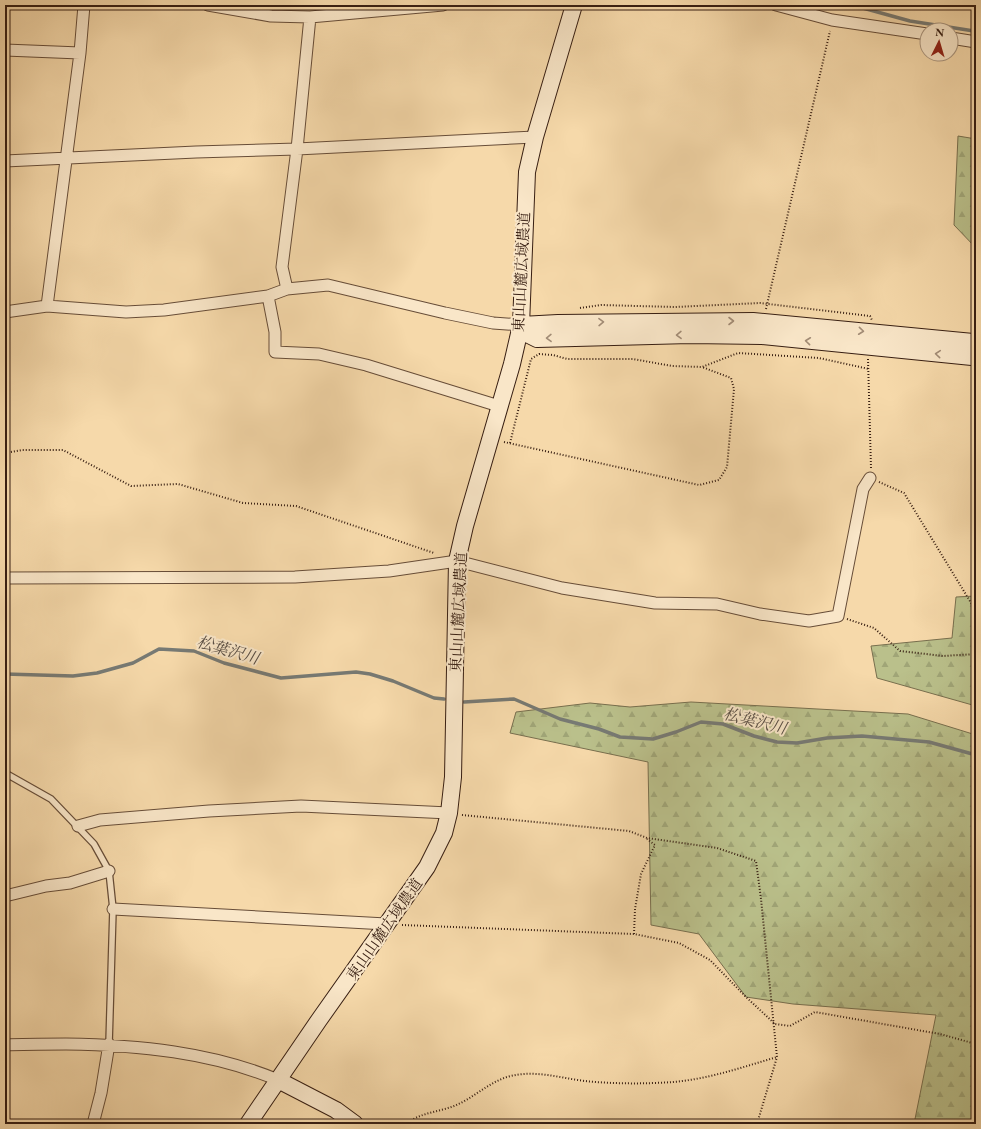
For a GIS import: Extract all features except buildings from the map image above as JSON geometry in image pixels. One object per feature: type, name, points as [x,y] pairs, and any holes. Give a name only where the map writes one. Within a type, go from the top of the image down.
[{"type":"street","points":[[47,306],[80,53],[84,5]]},
{"type":"street","points":[[208,5],[271,16],[310,17],[443,5]]},
{"type":"street","name":"東山山麓広域農道","points":[[248,1124],[427,867],[444,833],[449,813],[453,777],[457,561],[465,526],[498,406],[512,364],[520,328],[527,172],[535,136],[574,5]]},
{"type":"street","points":[[776,5],[832,20],[919,33]]},
{"type":"street","points":[[287,289],[282,267],[298,149],[310,17]]},
{"type":"street","points":[[959,39],[976,42]]},
{"type":"street","points":[[5,50],[80,53]]},
{"type":"street","points":[[5,161],[298,149],[535,136]]},
{"type":"street","points":[[5,312],[47,306],[126,312],[164,310],[268,296],[287,289],[328,285],[458,316],[520,328],[558,322],[763,321],[973,342],[976,344]]},
{"type":"street","points":[[268,296],[275,332],[275,352],[319,354],[366,365],[498,406]]},
{"type":"street","points":[[520,328],[537,339],[690,335],[762,336],[972,357],[976,355]]},
{"type":"street","points":[[5,578],[295,577],[389,571],[457,561],[562,588],[655,603],[717,604],[760,614],[809,621],[838,616],[863,489],[870,478]]},
{"type":"street","points":[[78,826],[100,820],[209,811],[301,806],[449,813]]},
{"type":"street","points":[[5,896],[70,882],[109,871]]},
{"type":"street","points":[[113,909],[386,924]]},
{"type":"street","points":[[93,1124],[101,1093],[109,1044]]},
{"type":"street","points":[[5,1045],[109,1044],[200,1055],[229,1062],[278,1080],[336,1110],[355,1124]]},
{"type":"lane","points":[[5,773],[51,799],[94,844],[109,871],[113,909],[109,1044]]},
{"type":"path","points":[[763,321],[832,20]]},
{"type":"path","points":[[871,347],[867,363],[869,369],[870,478],[904,493],[976,611]]},
{"type":"path","points":[[702,367],[738,353],[819,358],[869,369]]},
{"type":"path","points":[[490,439],[510,444],[699,485],[719,480],[727,467],[734,389],[731,378],[702,367],[672,366],[633,359],[567,359],[553,355],[539,354],[531,359],[510,444]]},
{"type":"path","points":[[5,453],[22,450],[64,450],[131,486],[178,484],[243,503],[296,506],[435,554]]},
{"type":"path","points":[[838,616],[874,628],[900,651],[943,656],[976,654]]},
{"type":"path","points":[[449,813],[629,831],[647,838],[717,848],[756,860],[762,899],[777,1057],[757,1124]]},
{"type":"path","points":[[634,934],[635,909],[641,874],[655,845],[647,838]]},
{"type":"path","points":[[386,924],[634,934],[678,943],[710,960],[775,1024],[790,1026],[815,1012],[940,1034],[976,1044]]},
{"type":"path","points":[[406,1124],[412,1119],[455,1105],[506,1077],[524,1073],[545,1074],[585,1081],[641,1083],[674,1082],[705,1078],[777,1057]]},
{"type":"green space","points":[[958,136],[976,139],[976,248],[954,225]]},
{"type":"green space","points":[[976,596],[976,706],[877,678],[871,646],[952,638],[956,597]]},
{"type":"green space","points":[[691,702],[908,714],[976,735],[976,1124],[914,1124],[936,1015],[793,1004],[746,997],[699,934],[651,925],[648,762],[510,733],[516,712],[590,703],[630,707]]},
{"type":"waterway","points":[[852,5],[910,21],[974,31]]},
{"type":"waterway","name":"松葉沢川","points":[[5,674],[73,676],[97,673],[133,663],[159,649],[194,651],[224,663],[281,678],[356,672],[370,674],[393,681],[434,698],[444,699]]},
{"type":"waterway","name":"松葉沢川","points":[[464,702],[514,699],[560,719],[599,729],[620,737],[653,739],[701,722],[723,724],[754,736],[777,742],[797,743],[827,738],[862,736],[929,742],[976,755]]}]
